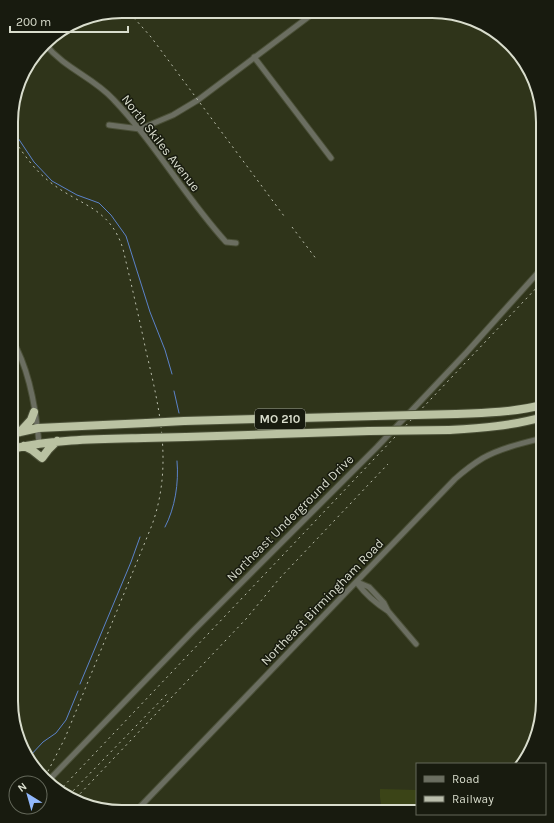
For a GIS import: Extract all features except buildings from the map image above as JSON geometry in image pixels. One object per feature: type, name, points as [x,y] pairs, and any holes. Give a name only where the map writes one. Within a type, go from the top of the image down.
[{"type":"highway","name":"MO 210","points":[[20,432],[38,428],[184,421],[494,413],[536,407]]},
{"type":"highway","points":[[20,432],[31,420],[34,412]]},
{"type":"highway","name":"MO 210","points":[[18,447],[39,443],[77,439],[449,430],[502,426],[536,419]]},
{"type":"highway","points":[[24,446],[37,453],[42,458],[58,441]]},
{"type":"street","points":[[109,125],[140,129],[180,111],[198,100],[254,56],[307,18]]},
{"type":"street","name":"North Skiles Avenue","points":[[48,48],[60,60],[111,97],[140,129],[210,225],[226,242],[236,243]]},
{"type":"street","points":[[254,56],[331,158]]},
{"type":"street","name":"Northeast Underground Drive","points":[[51,778],[183,642],[377,447],[466,353],[536,275]]},
{"type":"street","points":[[18,352],[26,372],[38,428],[39,443]]},
{"type":"street","name":"Northeast Birmingham Road","points":[[142,805],[456,479],[469,467],[484,457],[517,444],[536,440]]},
{"type":"street","points":[[357,582],[365,593],[379,606],[388,611],[416,644]]},
{"type":"green space","points":[[380,789],[416,790],[416,805],[381,805]]},
{"type":"waterway","points":[[18,138],[34,162],[52,181],[77,195],[99,203],[111,215],[126,236],[150,312],[165,350],[172,374]]},
{"type":"waterway","points":[[174,391],[179,413]]},
{"type":"waterway","points":[[165,527],[176,495],[177,461]]},
{"type":"waterway","points":[[80,684],[140,537]]},
{"type":"waterway","points":[[32,754],[43,742],[56,733],[66,720],[78,691]]},
{"type":"railway","points":[[134,18],[151,37],[284,216]]},
{"type":"railway","points":[[18,145],[29,161],[44,177],[61,190],[102,216],[110,224],[117,235],[123,249],[156,395],[162,438],[162,481],[152,525],[65,738],[47,774]]},
{"type":"railway","points":[[292,227],[317,260]]},
{"type":"railway","points":[[63,787],[536,288]]},
{"type":"railway","points":[[79,795],[246,619],[279,579],[388,464]]},
{"type":"railway","points":[[72,792],[169,692]]}]
